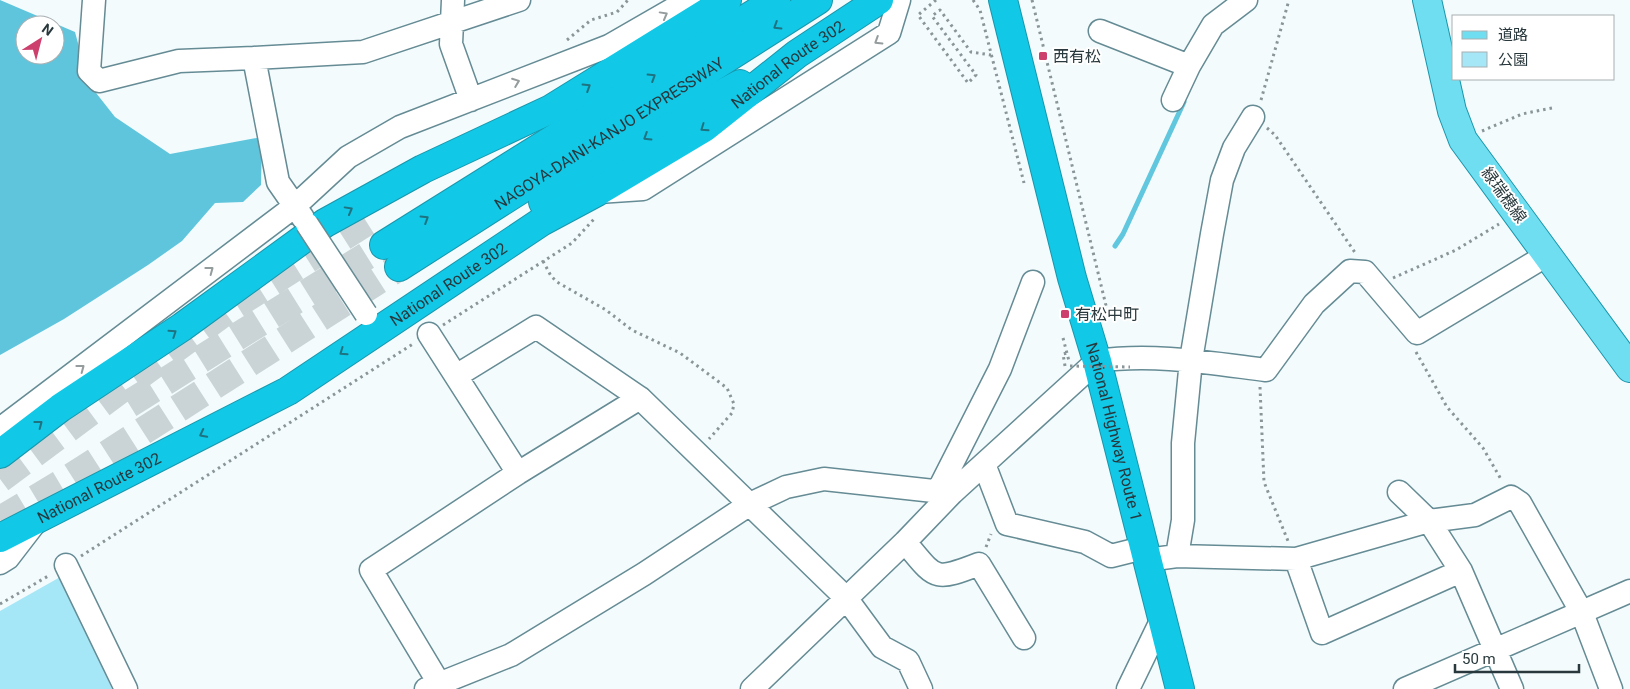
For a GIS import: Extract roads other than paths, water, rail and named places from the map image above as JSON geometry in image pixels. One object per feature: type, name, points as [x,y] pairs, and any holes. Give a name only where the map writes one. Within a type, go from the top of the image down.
[{"type":"highway","points":[[373,218],[727,0]]},
{"type":"highway","name":"NAGOYA-DAINI-KANJO EXPRESSWAY","points":[[384,245],[776,0]]},
{"type":"highway","name":"NAGOYA-DAINI-KANJO EXPRESSWAY","points":[[797,54],[694,109],[538,205],[401,272],[818,0]]},
{"type":"highway","name":"National Route 302","points":[[0,538],[288,391],[371,321],[541,222],[599,202],[704,128],[797,54],[879,0]]},
{"type":"highway","name":"National Highway Route 1","points":[[1002,0],[1072,278],[1097,361],[1180,689]]},
{"type":"highway","points":[[0,454],[60,408],[182,327],[326,223],[423,169],[552,109]]},
{"type":"main road","name":"緑瑞穂線","points":[[1427,0],[1452,111],[1463,140],[1630,368]]},
{"type":"street","points":[[94,0],[89,71],[99,81],[179,61],[363,52],[452,24],[519,0]]},
{"type":"street","points":[[453,0],[451,44],[471,100]]},
{"type":"street","points":[[0,429],[301,215],[348,157],[400,128],[608,46],[689,0]]},
{"type":"street","points":[[1173,100],[1189,66],[1213,25],[1246,0]]},
{"type":"street","points":[[599,202],[643,189],[889,33],[907,7]]},
{"type":"street","points":[[1100,31],[1189,66]]},
{"type":"street","points":[[254,58],[278,182],[371,321]]},
{"type":"street","points":[[1177,556],[1183,520],[1184,443],[1191,360],[1222,180],[1234,148],[1254,117]]},
{"type":"street","points":[[640,398],[518,473],[371,570],[433,687],[511,655],[644,574],[750,504],[786,488],[824,479],[945,492],[984,464],[1075,379],[1097,361],[1113,359],[1191,360],[1266,370],[1323,294],[1350,271],[1371,279],[1417,333],[1546,255]]},
{"type":"street","points":[[752,689],[905,542],[945,492],[1000,369],[1033,282]]},
{"type":"street","points":[[456,376],[536,327],[640,398],[846,598],[882,648],[908,661],[921,689]]},
{"type":"street","points":[[428,334],[518,473]]},
{"type":"street","points":[[984,464],[1007,524],[1086,542],[1110,556],[1145,554],[1296,560],[1429,521],[1475,515],[1511,497],[1520,503],[1582,613],[1611,689]]},
{"type":"street","points":[[1399,492],[1429,521],[1461,571],[1512,689]]},
{"type":"street","points":[[0,563],[8,558],[39,518]]},
{"type":"street","points":[[905,542],[929,571],[947,576],[979,564],[1024,638]]},
{"type":"street","points":[[1296,560],[1322,633],[1461,571]]},
{"type":"street","points":[[66,565],[126,689]]},
{"type":"street","points":[[1405,689],[1630,591]]},
{"type":"street","points":[[1128,689],[1162,619]]},
{"type":"waterway","points":[[1115,246],[1123,234],[1184,102]]},
{"type":"tunnel","points":[[0,479],[229,309],[373,218]]},
{"type":"tunnel","points":[[129,404],[384,245]]},
{"type":"tunnel","points":[[0,520],[62,483],[399,267]]},
{"type":"place","name":"西有松","points":[[1043,56]]},
{"type":"place","name":"有松中町","points":[[1065,314]]}]
